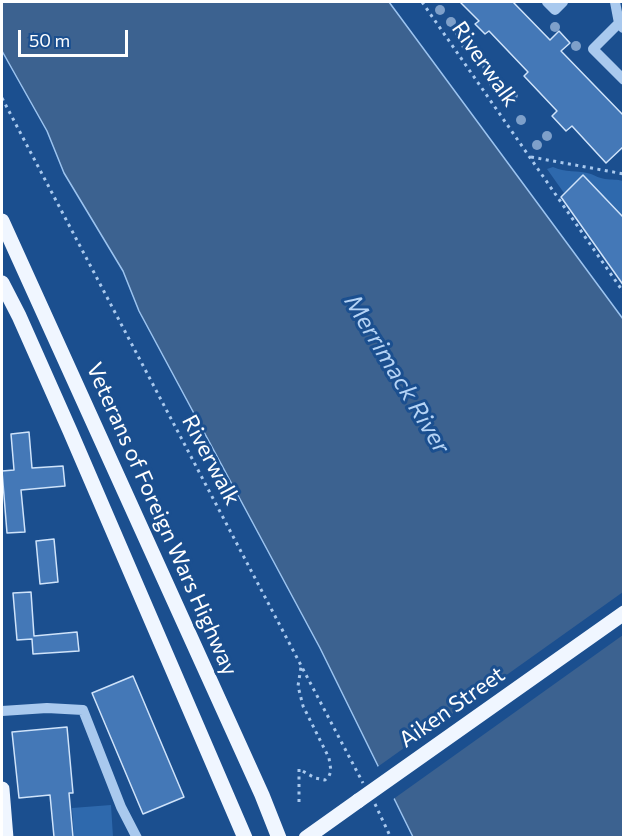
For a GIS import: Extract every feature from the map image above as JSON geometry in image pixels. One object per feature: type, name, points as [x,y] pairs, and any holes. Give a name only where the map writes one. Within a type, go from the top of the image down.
[{"type":"main road","name":"Veterans of Foreign Wars Highway","points":[[2,221],[279,837]]},
{"type":"main road","points":[[2,283],[70,431],[245,837]]},
{"type":"main road","name":"Aiken Street","points":[[306,837],[366,798],[624,613]]},
{"type":"main road","points":[[2,789],[6,837]]},
{"type":"lane","points":[[547,2],[555,10],[564,2]]},
{"type":"lane","points":[[615,2],[621,26],[593,49],[624,80]]},
{"type":"lane","points":[[2,711],[47,708],[83,710],[121,807],[137,837]]},
{"type":"path","name":"Riverwalk","points":[[422,2],[624,293]]},
{"type":"path","name":"Riverwalk","points":[[2,98],[302,666],[366,798],[391,837]]},
{"type":"path","points":[[530,157],[624,174]]},
{"type":"path","points":[[299,802],[299,769],[315,778],[325,780],[331,771],[329,758],[303,705],[298,686],[302,666]]},
{"type":"shaded area","points":[[553,167],[591,174],[603,179],[623,181],[623,217],[583,176],[564,193],[547,169]]},
{"type":"shaded area","points":[[111,805],[113,837],[74,837],[72,808]]},
{"type":"water","name":"Merrimack River","points":[[2,2],[389,2],[623,319],[623,837],[413,837],[320,648],[139,311],[123,271],[64,173],[47,131],[2,51]]},
{"type":"pier","points":[[623,592],[623,635],[392,800],[376,768]]},
{"type":"building","points":[[460,2],[513,2],[550,40],[559,31],[570,43],[561,51],[624,116],[624,146],[606,163],[572,126],[566,131],[552,116],[557,111],[524,76],[528,72],[489,31],[485,34],[475,24],[479,21]]},
{"type":"building","points":[[583,175],[623,217],[624,286],[561,197]]},
{"type":"building","points":[[29,432],[32,468],[63,466],[65,486],[21,490],[25,532],[7,533],[2,471],[14,470],[11,434]]},
{"type":"building","points":[[54,539],[58,582],[40,584],[36,541]]},
{"type":"building","points":[[31,592],[34,636],[77,632],[79,651],[33,654],[32,639],[17,640],[13,593]]},
{"type":"building","points":[[133,676],[184,797],[143,814],[92,693]]},
{"type":"building","points":[[67,727],[73,793],[69,793],[73,837],[54,837],[50,795],[19,798],[12,732]]}]
